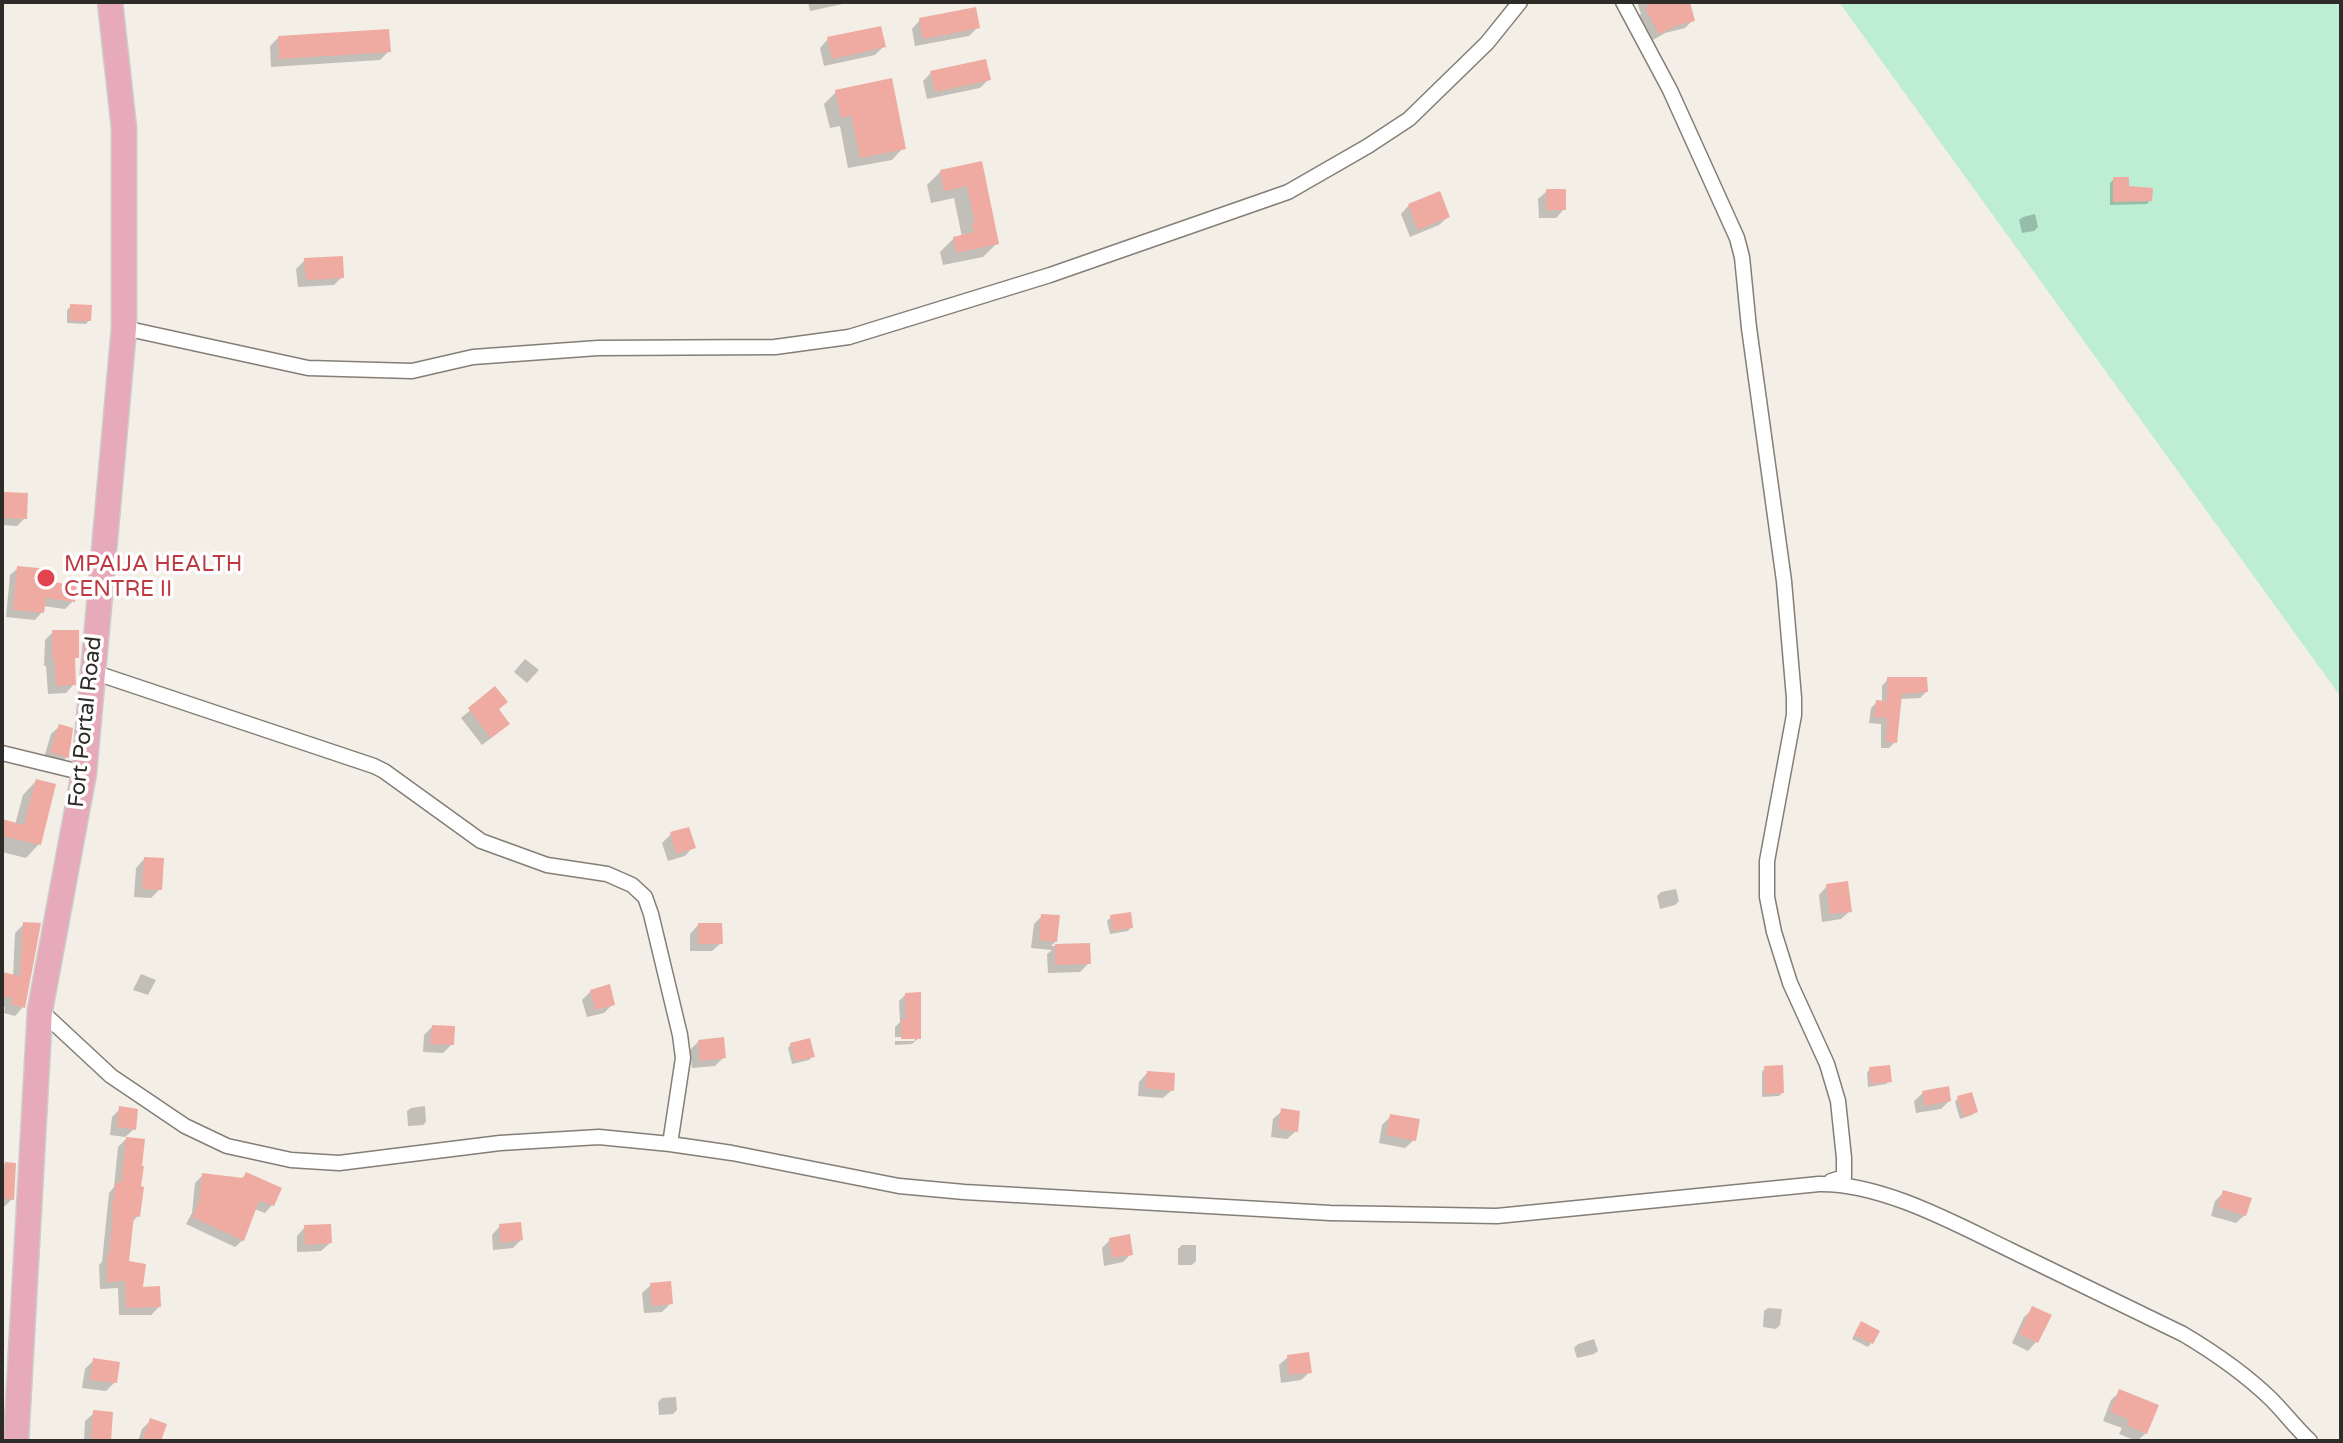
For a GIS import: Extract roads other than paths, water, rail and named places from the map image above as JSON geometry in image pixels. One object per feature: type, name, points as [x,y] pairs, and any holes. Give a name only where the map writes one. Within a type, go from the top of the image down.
[{"type":"main road","name":"Fort Portal Road","points":[[16,1441],[40,1010],[84,773],[124,328],[124,128],[110,2]]},
{"type":"street","points":[[124,328],[308,368],[412,371],[473,357],[598,348],[775,347],[849,337],[1050,275],[1288,192],[1409,119],[1487,43],[1520,2]]},
{"type":"street","points":[[40,1010],[111,1076],[185,1126],[227,1146],[291,1160],[339,1163],[500,1143],[599,1137],[732,1153],[899,1186],[964,1192],[1330,1213],[1497,1216],[1819,1184],[1844,1177],[1838,1101],[1827,1064],[1790,983],[1774,932],[1766,888],[1767,861],[1794,715],[1794,698],[1784,581],[1742,257],[1737,238],[1676,104],[1623,2]]},
{"type":"street","points":[[93,672],[374,766],[481,841],[547,865],[607,874],[632,885],[645,897],[651,914],[680,1035],[683,1058],[670,1144]]},
{"type":"street","points":[[2,753],[84,773]]},
{"type":"street","points":[[1819,1184],[1853,1187],[1932,1213],[2183,1334],[2238,1369],[2310,1441]]},
{"type":"place","name":"MPAIJA HEALTH CENTRE II","points":[[46,578]]}]
